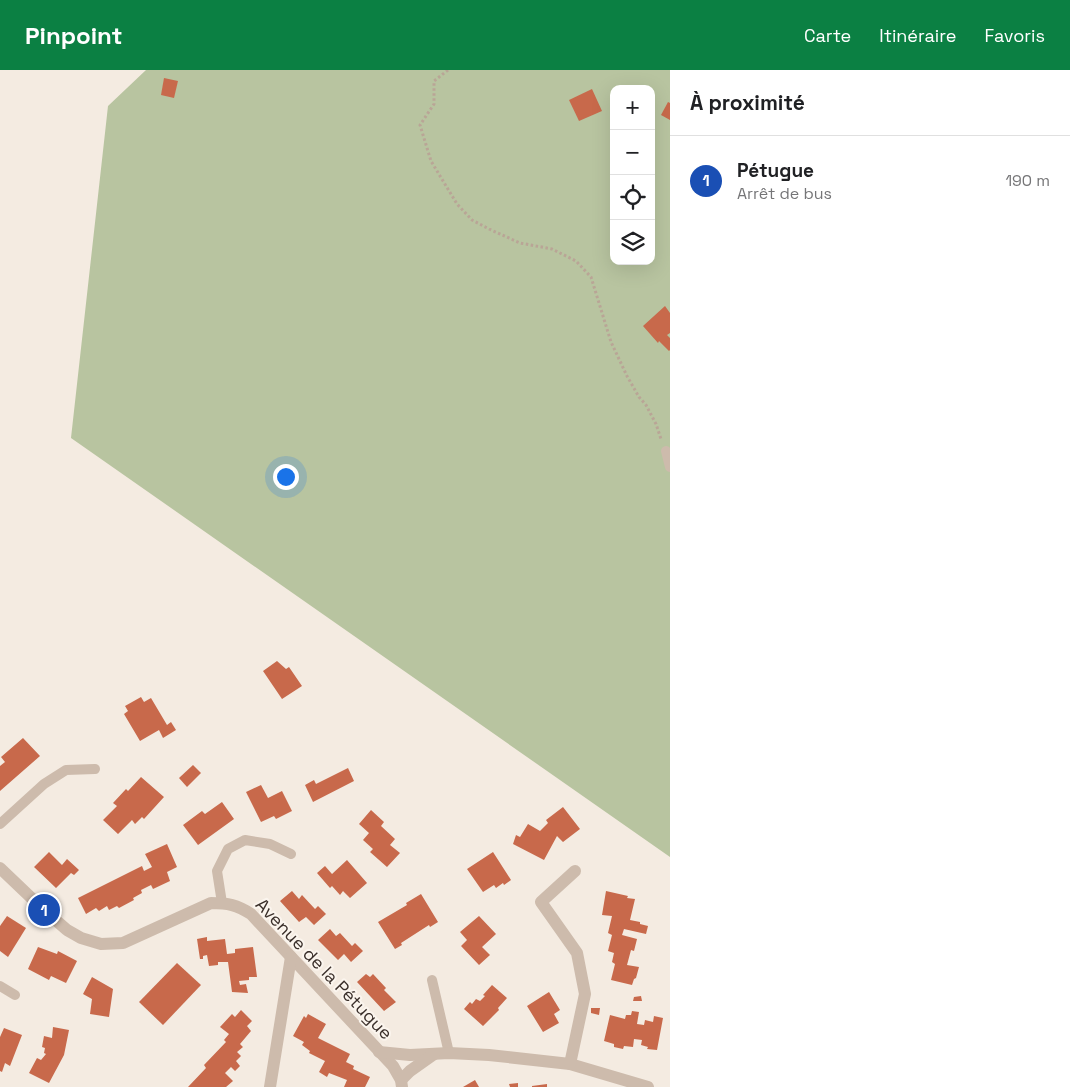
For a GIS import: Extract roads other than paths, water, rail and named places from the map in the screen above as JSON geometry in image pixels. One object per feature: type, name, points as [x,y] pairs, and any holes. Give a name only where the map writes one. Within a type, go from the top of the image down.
[{"type":"street","points":[[0,868],[67,930],[81,938],[100,944],[123,943],[211,903],[222,903]]},
{"type":"street","points":[[570,1064],[585,994],[577,953],[541,902],[575,871]]},
{"type":"street","name":"Avenue de la Pétugue","points":[[222,903],[240,907],[251,914],[392,1066],[399,1080]]},
{"type":"street","points":[[270,1087],[291,957]]},
{"type":"street","points":[[379,1052],[410,1055],[489,1055],[570,1064],[648,1087]]},
{"type":"street","points":[[399,1080],[434,1054]]},
{"type":"street","points":[[399,1080],[410,1055]]},
{"type":"lane","points":[[666,452],[670,467]]},
{"type":"lane","points":[[0,824],[44,784],[66,770],[95,770]]},
{"type":"lane","points":[[222,903],[217,871],[228,849],[245,840],[270,844],[291,854]]},
{"type":"lane","points":[[432,980],[449,1054]]},
{"type":"lane","points":[[0,986],[14,994]]},
{"type":"place","name":"Pétugue","points":[[44,910]]}]
